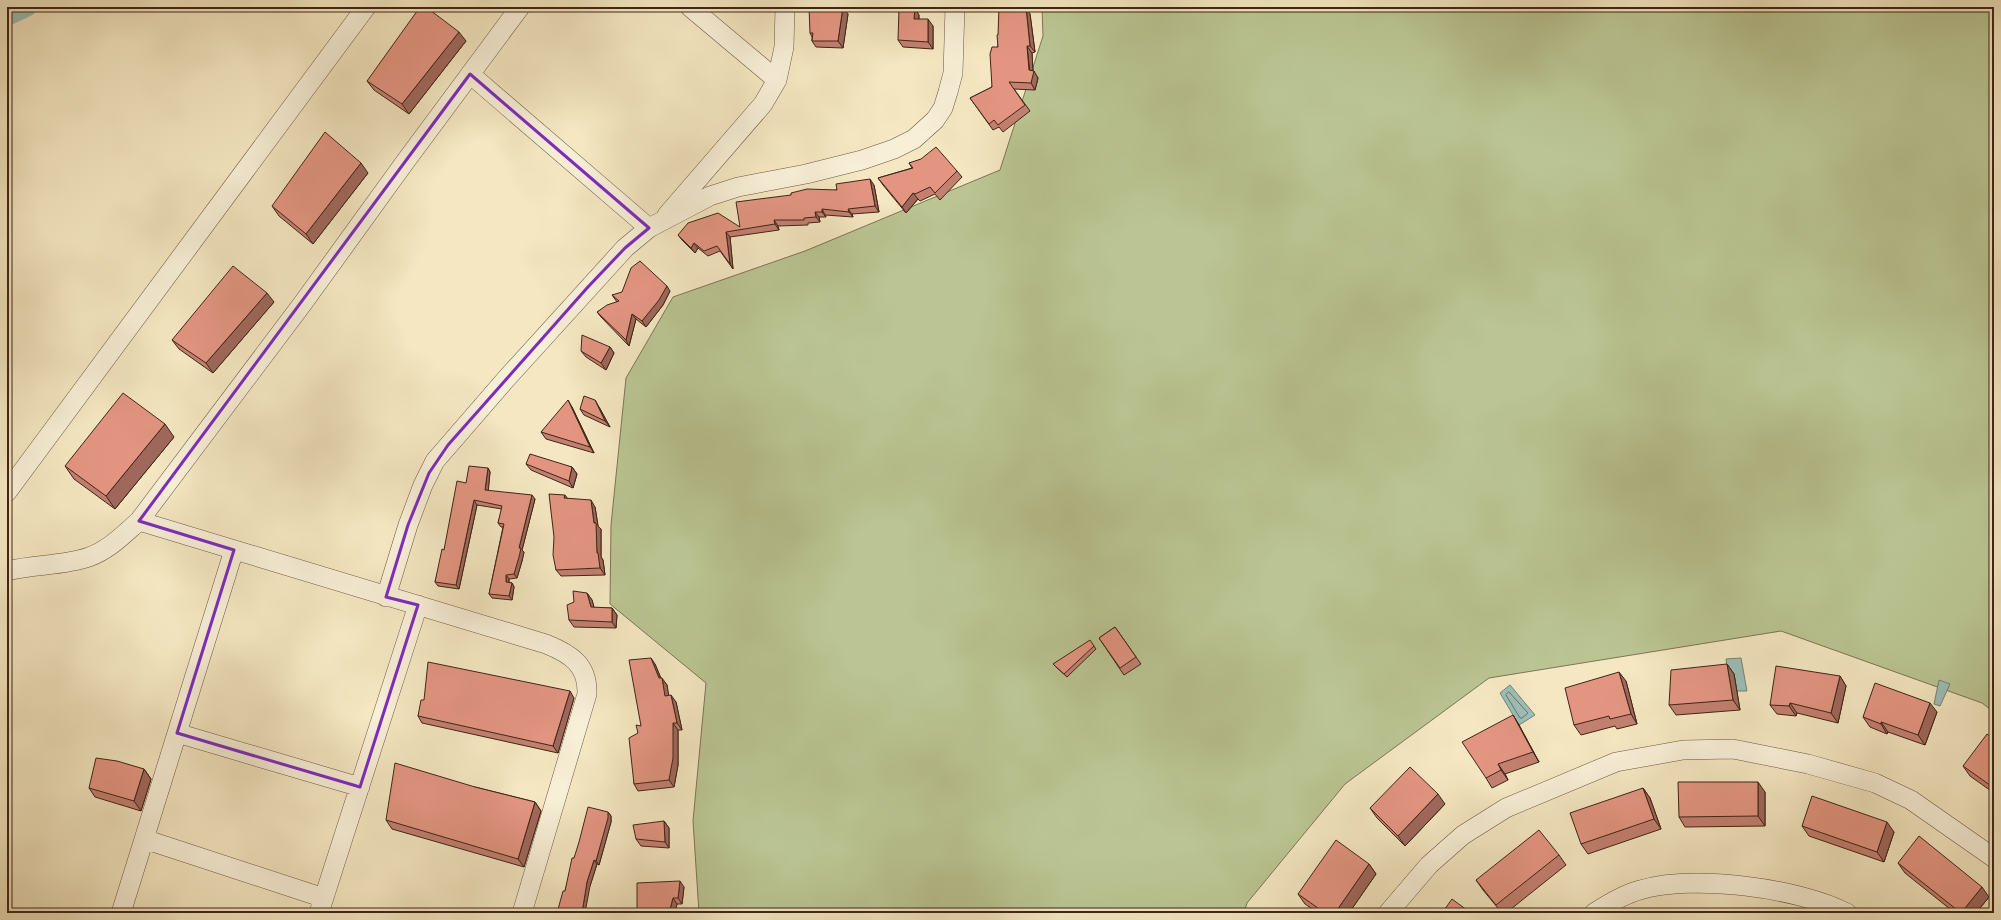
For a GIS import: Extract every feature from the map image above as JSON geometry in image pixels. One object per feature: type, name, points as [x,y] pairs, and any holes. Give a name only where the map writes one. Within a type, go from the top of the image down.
[{"type":"street","points":[[7,492],[366,7]]},
{"type":"street","points":[[7,571],[22,567],[54,564],[89,557],[105,549],[139,521],[303,302],[520,7]]},
{"type":"street","points":[[690,7],[777,80]]},
{"type":"street","points":[[656,225],[763,104],[777,80],[784,47],[785,7]]},
{"type":"street","points":[[386,597],[422,485],[435,461],[587,288],[625,248],[656,225],[710,196],[862,160],[894,149],[914,139],[934,120],[943,108],[948,92],[953,73],[955,7]]},
{"type":"street","points":[[470,74],[656,225]]},
{"type":"street","points":[[139,521],[552,646],[577,662],[586,676],[587,694],[522,913]]},
{"type":"street","points":[[121,913],[234,550]]},
{"type":"street","points":[[144,839],[322,906],[418,605]]},
{"type":"street","points":[[177,733],[360,787]]},
{"type":"street","points":[[1388,913],[1429,865],[1457,840],[1506,808],[1616,762],[1683,750],[1733,749],[1808,764],[1875,783],[1911,800],[1994,858]]},
{"type":"street","points":[[1594,913],[1606,905],[1640,890],[1690,884],[1722,883],[1782,892],[1837,908],[1847,913]]},
{"type":"highlighted area","points":[[470,74],[649,228],[625,248],[587,288],[448,445],[429,473],[408,525],[386,597],[418,605],[360,787],[177,733],[234,550],[139,521]]},
{"type":"green space","points":[[1042,7],[1994,7],[1994,712],[1982,703],[1781,631],[1489,678],[1345,784],[1247,903],[1244,913],[699,913],[693,821],[706,683],[610,604],[611,525],[626,378],[673,297],[805,251],[1000,170],[1043,36]]},
{"type":"water","points":[[1741,658],[1747,691],[1737,691],[1734,674],[1728,675],[1726,659]]},
{"type":"water","points":[[1939,680],[1950,684],[1940,706],[1934,704]]},
{"type":"water","points":[[1510,685],[1535,715],[1519,725],[1500,693]]},
{"type":"building","points":[[420,7],[426,7],[459,32],[402,104],[367,81]]},
{"type":"building","points":[[809,7],[843,7],[838,41],[812,41],[813,33],[810,33]]},
{"type":"building","points":[[999,7],[1026,7],[1030,46],[1027,46],[1029,70],[1034,71],[1031,83],[1009,82],[1025,105],[998,125],[994,120],[989,124],[970,98],[992,87],[990,54],[992,47],[998,47],[997,35]]},
{"type":"building","points":[[899,8],[915,8],[914,19],[928,19],[928,42],[898,40]]},
{"type":"building","points":[[325,132],[361,163],[306,234],[272,206]]},
{"type":"building","points":[[936,147],[957,171],[935,193],[930,187],[915,194],[913,193],[902,207],[878,178],[913,168],[909,163],[921,159]]},
{"type":"building","points":[[870,179],[875,206],[848,209],[849,212],[822,209],[822,212],[815,212],[816,217],[804,218],[804,220],[774,220],[775,224],[726,232],[730,264],[717,246],[704,251],[694,243],[691,248],[678,235],[688,223],[718,213],[740,227],[736,202],[791,195],[791,193],[807,189],[837,190],[836,184]]},
{"type":"building","points":[[640,261],[667,286],[659,300],[642,321],[632,314],[626,340],[597,312],[607,305],[619,301],[612,295],[622,292],[631,268]]},
{"type":"building","points":[[233,266],[267,293],[206,363],[172,340]]},
{"type":"building","points":[[582,335],[610,347],[601,363],[581,351]]},
{"type":"building","points":[[123,393],[165,424],[106,496],[65,466]]},
{"type":"building","points":[[584,396],[595,400],[605,421],[580,409]]},
{"type":"building","points":[[568,400],[590,447],[541,432]]},
{"type":"building","points":[[530,454],[572,467],[569,481],[526,464]]},
{"type":"building","points":[[469,466],[488,468],[485,490],[532,495],[514,574],[506,575],[506,582],[512,583],[509,596],[489,594],[504,524],[498,523],[502,506],[474,500],[456,585],[435,582],[442,549],[444,550],[457,481],[466,483]]},
{"type":"building","points":[[549,494],[565,495],[564,498],[591,500],[594,523],[596,523],[597,553],[600,568],[556,570],[553,555],[554,537]]},
{"type":"building","points":[[573,591],[587,593],[591,607],[612,608],[612,622],[569,620],[567,605],[574,602]]},
{"type":"building","points":[[1115,627],[1136,657],[1120,668],[1099,638]]},
{"type":"building","points":[[1090,640],[1094,646],[1064,674],[1053,664]]},
{"type":"building","points":[[651,658],[659,678],[662,678],[665,696],[671,695],[677,723],[673,723],[673,758],[669,780],[634,784],[629,738],[638,733],[636,725],[641,726],[629,660]]},
{"type":"building","points":[[428,662],[570,691],[553,746],[418,716],[421,700],[424,700]]},
{"type":"building","points":[[1727,664],[1733,700],[1669,705],[1671,670]]},
{"type":"building","points":[[1776,666],[1840,676],[1831,713],[1790,703],[1789,706],[1770,705]]},
{"type":"building","points":[[1619,672],[1631,714],[1610,719],[1609,716],[1574,725],[1565,688]]},
{"type":"building","points":[[1875,683],[1930,703],[1918,735],[1863,717]]},
{"type":"building","points":[[1513,715],[1533,752],[1498,764],[1501,770],[1486,778],[1462,742]]},
{"type":"building","points":[[1987,734],[1994,739],[1994,788],[1963,766]]},
{"type":"building","points":[[96,758],[117,761],[144,769],[134,801],[89,788]]},
{"type":"building","points":[[395,763],[475,787],[535,802],[518,859],[386,820]]},
{"type":"building","points":[[1410,767],[1438,794],[1398,836],[1370,808]]},
{"type":"building","points":[[1678,782],[1758,782],[1758,816],[1679,817]]},
{"type":"building","points":[[1643,788],[1654,819],[1581,844],[1570,813]]},
{"type":"building","points":[[1812,796],[1887,822],[1877,852],[1802,826]]},
{"type":"building","points":[[588,807],[608,812],[608,818],[596,861],[594,860],[587,882],[582,913],[557,913],[563,891],[565,891],[572,858],[574,858]]},
{"type":"building","points":[[664,821],[665,842],[636,839],[633,825]]},
{"type":"building","points":[[1539,830],[1559,855],[1496,905],[1476,880]]},
{"type":"building","points":[[1919,836],[1982,887],[1961,913],[1898,863]]},
{"type":"building","points":[[1336,840],[1369,864],[1335,913],[1325,913],[1298,894]]},
{"type":"building","points":[[680,881],[678,898],[673,898],[669,913],[637,913],[637,883]]},
{"type":"building","points":[[1452,899],[1471,913],[1442,913]]},
{"type":"waterway","points":[[7,17],[28,7]]}]
